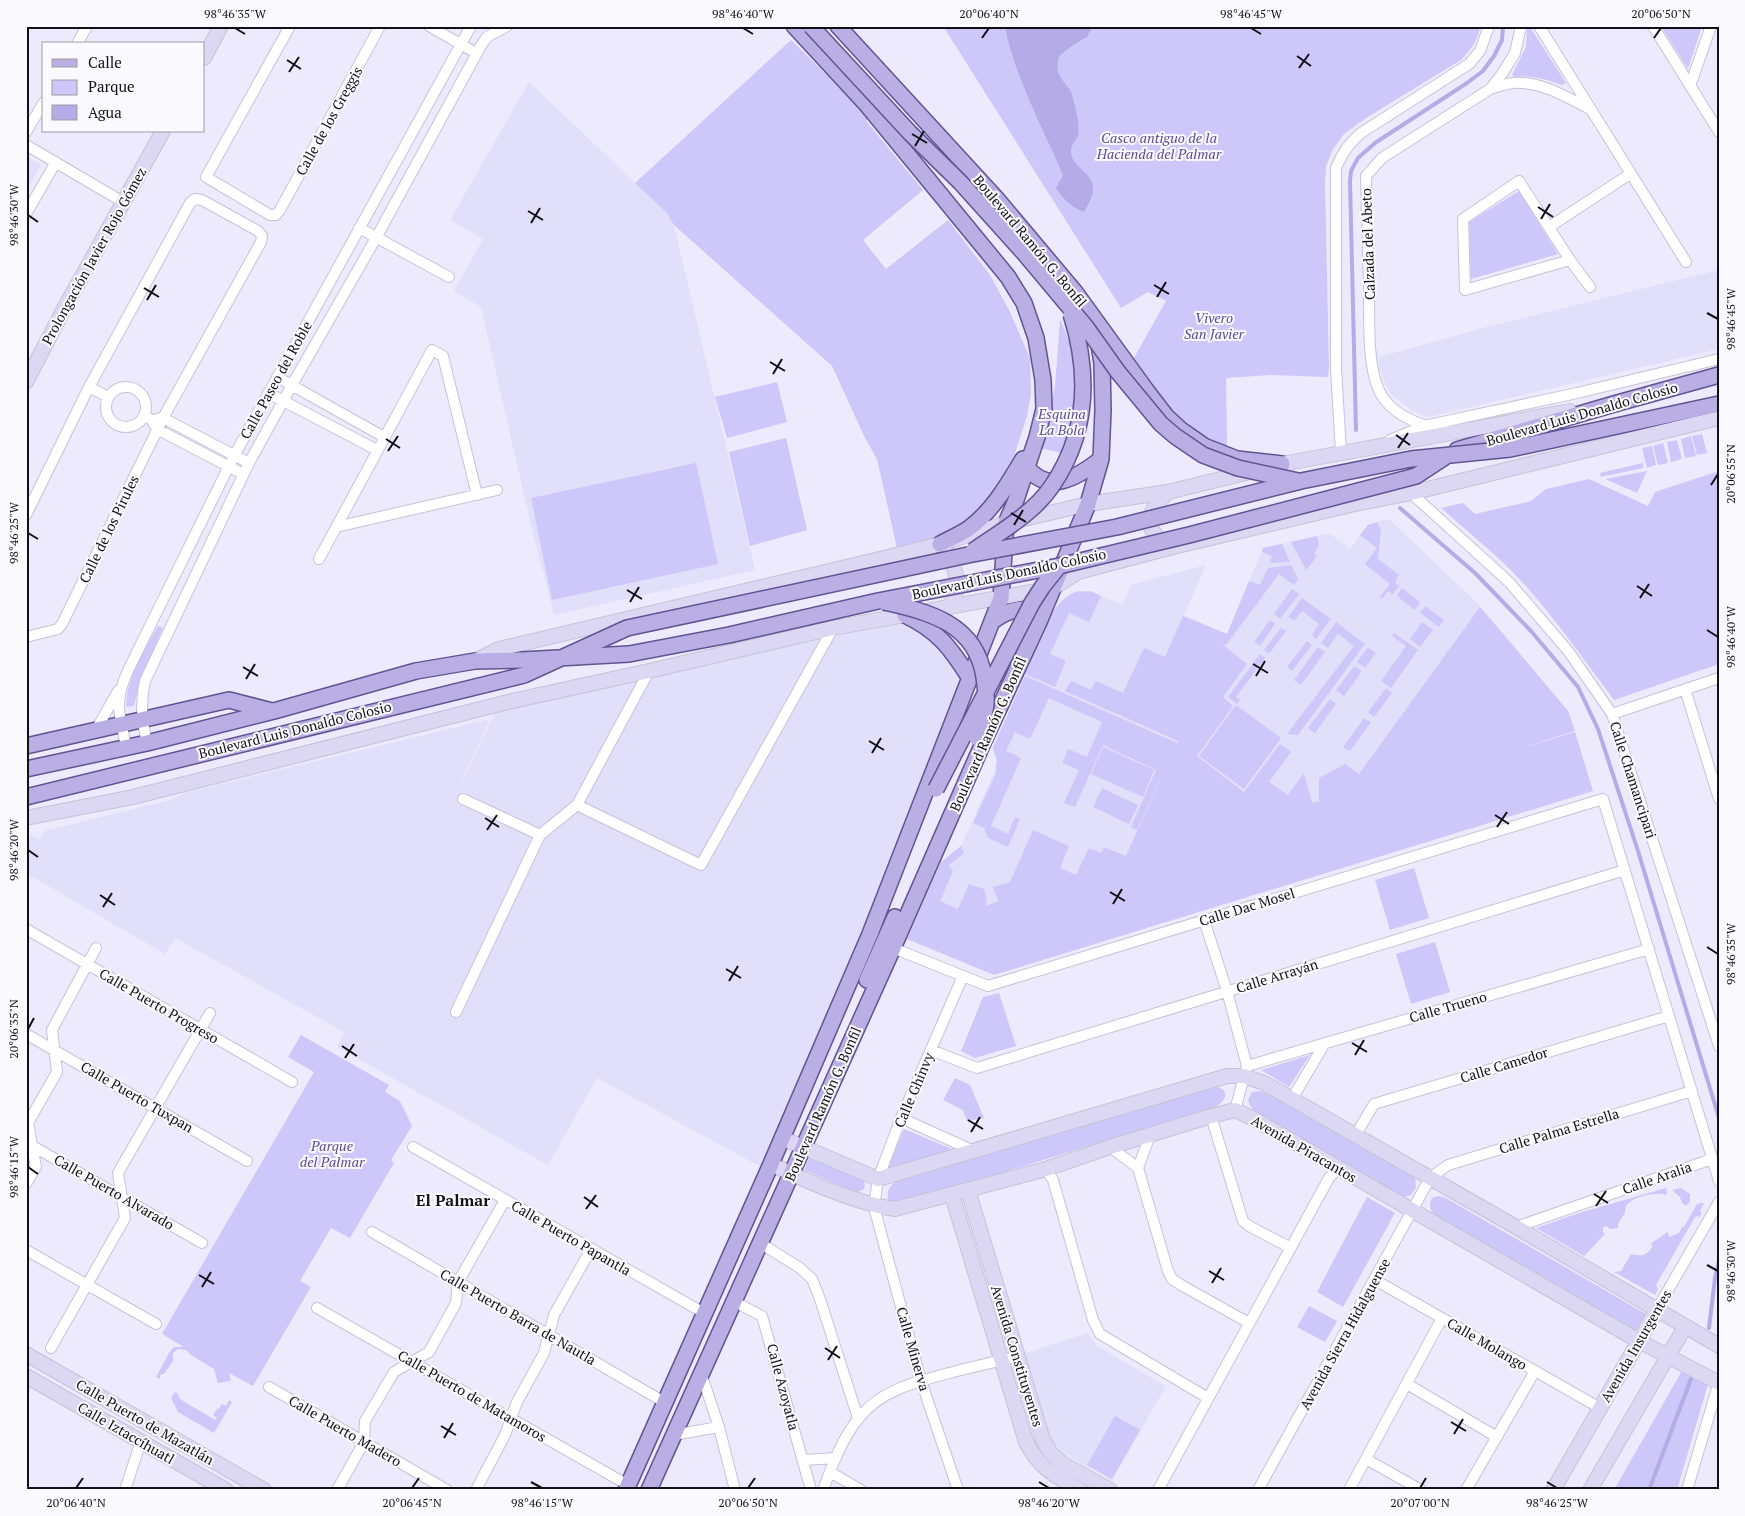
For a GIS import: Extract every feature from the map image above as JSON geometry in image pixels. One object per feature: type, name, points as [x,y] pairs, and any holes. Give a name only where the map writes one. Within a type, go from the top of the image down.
[{"type":"main road","name":"Boulevard Ramón G. Bonfil","points":[[627,1487],[771,1164],[870,934],[1001,598],[1006,523],[1016,500],[1037,437],[1044,409],[1043,380],[1036,338],[1024,303],[1008,277],[867,105],[794,26]]},
{"type":"main road","points":[[810,26],[910,133],[961,183],[1024,254],[1086,327],[1118,372],[1161,424],[1175,436],[1204,455],[1238,468],[1302,482]]},
{"type":"main road","name":"Boulevard Ramón G. Bonfil","points":[[650,1490],[983,743],[1039,622],[1088,504],[1101,459],[1104,410],[1102,370],[1095,321],[1075,292],[1003,205],[838,26]]},
{"type":"main road","points":[[956,156],[1058,289],[1071,314],[1083,362],[1080,424],[1072,450],[1052,487],[1013,524],[968,554]]},
{"type":"main road","points":[[1095,321],[1166,416],[1181,430],[1204,446],[1237,459],[1282,464]]},
{"type":"main road","name":"Boulevard Luis Donaldo Colosio","points":[[26,769],[147,743],[274,712],[416,671],[475,661],[629,654],[729,635],[878,601],[1060,566],[1416,476],[1457,450],[1719,375]]},
{"type":"main road","name":"Boulevard Luis Donaldo Colosio","points":[[26,797],[524,675],[627,628],[968,554],[1116,526],[1302,482],[1410,459],[1510,449],[1719,404]]},
{"type":"main road","points":[[940,544],[968,529],[983,517],[1003,491],[1023,459],[1044,409]]},
{"type":"main road","points":[[1026,466],[1032,475],[1048,482],[1063,481],[1086,471],[1101,459]]},
{"type":"main road","points":[[906,842],[936,789],[1032,603],[1060,566]]},
{"type":"main road","points":[[823,1104],[835,1052],[978,738],[986,704],[982,667],[975,650],[958,629],[931,614],[878,601]]},
{"type":"main road","points":[[992,621],[1004,612],[1014,609],[1025,609],[1039,622]]},
{"type":"main road","points":[[905,615],[924,624],[944,642],[969,677]]},
{"type":"main road","points":[[26,746],[229,700],[274,712]]},
{"type":"street","points":[[78,42],[87,26]]},
{"type":"street","points":[[205,56],[221,26]]},
{"type":"street","name":"Calle de los Greggis","points":[[290,26],[206,177],[270,215],[276,215],[280,210],[380,26]]},
{"type":"street","points":[[429,26],[476,53]]},
{"type":"street","name":"Calle Paseo del Roble","points":[[126,747],[119,708],[120,694],[126,677],[228,467],[471,26]]},
{"type":"street","name":"Calle Paseo del Roble","points":[[147,743],[142,721],[142,695],[145,682],[243,474],[376,238],[476,53],[487,37],[507,26]]},
{"type":"street","points":[[1341,452],[1336,368],[1336,168],[1349,144],[1361,133],[1469,64],[1480,51],[1489,26]]},
{"type":"street","name":"Calzada del Abeto","points":[[1450,432],[1424,426],[1393,408],[1381,393],[1374,374],[1371,358],[1366,176],[1382,158],[1490,89],[1515,53],[1521,26]]},
{"type":"street","points":[[1539,26],[1686,262]]},
{"type":"street","points":[[1653,26],[1719,132]]},
{"type":"street","points":[[1690,86],[1711,26]]},
{"type":"street","points":[[1490,89],[1514,83],[1535,86],[1550,90],[1590,109]]},
{"type":"street","points":[[26,132],[42,105]]},
{"type":"street","name":"Prolongación Javier Rojo Gómez","points":[[26,382],[65,307],[162,132]]},
{"type":"street","points":[[26,145],[123,202]]},
{"type":"street","points":[[26,214],[56,162]]},
{"type":"street","points":[[1549,227],[1630,174]]},
{"type":"street","points":[[1570,260],[1465,290],[1464,220],[1519,181],[1570,260],[1590,287]]},
{"type":"street","name":"Calle de los Pirules","points":[[26,637],[58,629],[62,624],[163,418],[261,242],[262,236],[258,230],[202,200],[195,200],[190,203],[88,387]]},
{"type":"street","points":[[359,228],[449,277]]},
{"type":"street","points":[[319,559],[432,350],[443,356],[477,495]]},
{"type":"street","points":[[1376,446],[1424,426],[1577,393],[1719,358]]},
{"type":"street","points":[[277,377],[384,437]]},
{"type":"street","points":[[26,515],[88,387],[108,397]]},
{"type":"street","points":[[243,474],[158,429],[147,418],[144,397],[135,389],[123,387],[108,397],[106,404],[108,416],[117,425],[129,427],[147,418],[163,418],[249,463]]},
{"type":"street","points":[[268,393],[377,450]]},
{"type":"street","points":[[475,661],[499,649],[940,544],[1006,523],[1088,504],[1168,492],[1282,464],[1341,452],[1614,404]]},
{"type":"street","points":[[326,422],[333,408]]},
{"type":"street","points":[[26,818],[133,797],[508,702],[649,672],[833,628],[1053,588],[1078,572],[1169,548],[1345,506],[1410,493],[1719,418]]},
{"type":"street","points":[[336,527],[497,490]]},
{"type":"street","points":[[1168,492],[1152,508],[1150,524],[1153,535],[1169,548]]},
{"type":"street","name":"Calle Chamancipari","points":[[1410,493],[1509,582],[1569,652],[1612,714],[1719,1046]]},
{"type":"street","points":[[940,544],[954,566],[957,577],[957,589],[950,606]]},
{"type":"street","points":[[577,805],[701,865],[833,628]]},
{"type":"street","points":[[456,1012],[540,835],[577,805],[649,672]]},
{"type":"street","points":[[96,730],[126,677]]},
{"type":"street","points":[[1612,714],[1719,678]]},
{"type":"street","points":[[1685,689],[1719,799]]},
{"type":"street","points":[[463,799],[540,835]]},
{"type":"street","name":"Calle Dac Mosel","points":[[893,948],[988,986],[1603,799],[1625,870]]},
{"type":"street","points":[[1625,870],[1719,1181]]},
{"type":"street","name":"Calle Arrayán","points":[[931,1050],[977,1068],[1625,870]]},
{"type":"street","points":[[1204,920],[1227,991],[1246,1071],[1235,1110]]},
{"type":"street","name":"Calle Puerto Progreso","points":[[26,929],[292,1082]]},
{"type":"street","points":[[26,1184],[36,1167],[29,1144],[28,1123],[57,1072],[52,1030],[96,948]]},
{"type":"street","name":"Calle Trueno","points":[[1246,1071],[1325,1043],[1649,949]]},
{"type":"street","name":"Calle Ghinvy","points":[[874,1206],[878,1179],[901,1118],[964,976]]},
{"type":"street","points":[[51,1348],[125,1218],[118,1173],[210,1013]]},
{"type":"street","name":"Calle Camedor","points":[[1355,1136],[1374,1104],[1669,1016]]},
{"type":"street","name":"Calle Puerto Tuxpan","points":[[26,1034],[247,1161]]},
{"type":"street","points":[[1292,1099],[1325,1043]]},
{"type":"street","points":[[782,1138],[878,1179],[1246,1071],[1719,1346]]},
{"type":"street","name":"Calle Palma Estrella","points":[[1430,1178],[1448,1165],[1692,1091]]},
{"type":"street","name":"Avenida Piracantos","points":[[771,1164],[791,1174],[874,1206],[895,1210],[1046,1169],[1110,1146],[1235,1110],[1254,1119],[1639,1341],[1719,1383]]},
{"type":"street","points":[[1211,1116],[1243,1221],[1291,1248]]},
{"type":"street","points":[[901,1118],[974,1151]]},
{"type":"street","points":[[1138,1168],[1150,1134]]},
{"type":"street","name":"Calle Puerto Alvarado","points":[[29,1144],[202,1242]]},
{"type":"street","points":[[1110,1146],[1138,1168],[1172,1279],[1249,1323]]},
{"type":"street","name":"Calle Puerto Papantla","points":[[413,1147],[704,1313]]},
{"type":"street","name":"Calle Aralia","points":[[1516,1227],[1712,1159]]},
{"type":"street","points":[[1158,1490],[1329,1178],[1338,1168]]},
{"type":"street","points":[[1046,1169],[1053,1180],[1093,1320],[1100,1334],[1208,1398]]},
{"type":"street","name":"Avenida Sierra Hidalguense","points":[[1260,1489],[1430,1178]]},
{"type":"street","name":"Avenida Constituyentes","points":[[968,1190],[1042,1440],[1051,1453],[1063,1464],[1110,1490]]},
{"type":"street","name":"Avenida Constituyentes","points":[[952,1194],[1026,1442],[1034,1456],[1047,1470],[1080,1490]]},
{"type":"street","points":[[337,1490],[364,1442],[365,1421],[394,1372],[429,1352],[456,1303],[458,1282],[505,1200]]},
{"type":"street","name":"Avenida Insurgentes","points":[[1553,1490],[1719,1202]]},
{"type":"street","name":"Calle Minerva","points":[[874,1206],[920,1381],[958,1490]]},
{"type":"street","name":"Calle Puerto Barra de Nautla","points":[[372,1232],[664,1402]]},
{"type":"street","points":[[760,1243],[800,1268],[812,1279],[858,1418]]},
{"type":"street","points":[[476,1490],[505,1435],[517,1402],[544,1354],[554,1315],[591,1249]]},
{"type":"street","points":[[26,1250],[156,1324]]},
{"type":"street","name":"Calle Molango","points":[[1375,1280],[1600,1408]]},
{"type":"street","name":"Calle Azoyatla","points":[[733,1301],[762,1316],[811,1490]]},
{"type":"street","name":"Calle Puerto de Matamoros","points":[[317,1308],[511,1418],[627,1487]]},
{"type":"street","points":[[1349,1490],[1442,1318]]},
{"type":"street","points":[[1590,1490],[1684,1326]]},
{"type":"street","name":"Calle Puerto de Mazatlán","points":[[26,1354],[264,1490]]},
{"type":"street","points":[[823,1490],[843,1442],[858,1418],[872,1404],[890,1393],[920,1381],[1017,1357]]},
{"type":"street","points":[[1466,1490],[1535,1371]]},
{"type":"street","points":[[701,1373],[719,1427],[735,1490]]},
{"type":"street","name":"Calle Iztaccíhuatl","points":[[26,1376],[226,1490]]},
{"type":"street","points":[[1687,1490],[1719,1383]]},
{"type":"street","points":[[1406,1384],[1497,1437]]},
{"type":"street","name":"Calle Puerto Madero","points":[[269,1387],[447,1490]]},
{"type":"street","points":[[673,1435],[719,1427]]},
{"type":"street","points":[[125,1490],[141,1441]]},
{"type":"street","points":[[803,1460],[836,1458]]},
{"type":"street","points":[[1366,1459],[1421,1490]]},
{"type":"street","points":[[205,1478],[214,1461]]},
{"type":"street","points":[[1597,1490],[1601,1470]]},
{"type":"street","points":[[830,1472],[861,1490]]},
{"type":"shaded area","points":[[529,82],[667,213],[674,225],[755,570],[554,615],[532,530],[481,307],[454,291],[483,239],[450,220]]},
{"type":"shaded area","points":[[26,155],[41,165],[26,191]]},
{"type":"shaded area","points":[[1719,270],[1719,349],[1429,417],[1412,411],[1389,392],[1379,368],[1379,357],[1490,326]]},
{"type":"shaded area","points":[[1389,519],[1475,601],[1505,635],[1568,711],[1575,731],[1388,779],[911,929],[941,862],[961,846],[994,773],[996,760],[992,748],[1051,615],[1059,603],[1075,592],[1090,591],[1122,605],[1131,585],[1206,565],[1184,615],[1227,634],[1263,548],[1329,533],[1350,549],[1369,524]]},
{"type":"shaded area","points":[[905,609],[936,623],[956,644],[967,668],[971,692],[761,1167],[597,1078],[548,1165],[337,1047],[344,1032],[175,938],[165,954],[26,873],[26,839],[32,835],[40,840],[45,831],[170,800],[188,792],[490,719],[436,837],[496,710],[528,691],[859,616]]},
{"type":"shaded area","points":[[1087,1333],[1097,1346],[1166,1386],[1112,1481],[1068,1456],[1051,1441],[1046,1432],[1023,1354]]},
{"type":"green space","name":"Casco antiguo de la Hacienda del Palmar","points":[[943,26],[1480,26],[1471,49],[1461,60],[1366,118],[1344,134],[1333,149],[1326,166],[1325,184],[1328,377],[1271,375],[1226,378],[1227,447],[1197,432],[1173,411],[1152,386],[1134,358],[1166,301],[1148,292],[1121,308]]},
{"type":"green space","points":[[1661,26],[1702,26],[1688,69]]},
{"type":"green space","points":[[1530,27],[1566,83],[1562,85],[1538,78],[1514,77],[1512,75],[1526,47],[1527,29]]},
{"type":"green space","points":[[791,40],[825,73],[845,84],[866,106],[867,122],[923,190],[863,240],[886,269],[948,220],[990,275],[1009,310],[1030,358],[1031,393],[1027,416],[1014,456],[995,489],[974,514],[954,531],[922,547],[897,548],[877,459],[865,438],[832,366],[674,225],[667,213],[635,183]]},
{"type":"green space","points":[[1519,191],[1558,254],[1471,279],[1469,222]]},
{"type":"green space","name":"Esquina La Bola","points":[[1060,319],[1075,361],[1080,394],[1074,430],[1065,454],[1041,448],[1055,387]]},
{"type":"green space","points":[[777,382],[787,422],[727,438],[715,397]]},
{"type":"green space","points":[[1702,434],[1707,453],[1697,455],[1692,436]]},
{"type":"green space","points":[[1691,436],[1696,456],[1685,458],[1681,439]]},
{"type":"green space","points":[[786,438],[807,530],[750,546],[729,452]]},
{"type":"green space","points":[[1677,440],[1682,459],[1671,462],[1667,442]]},
{"type":"green space","points":[[1663,443],[1668,463],[1658,465],[1653,446]]},
{"type":"green space","points":[[1652,446],[1656,465],[1647,468],[1642,448]]},
{"type":"green space","points":[[696,463],[718,564],[552,600],[531,498]]},
{"type":"green space","points":[[1643,463],[1643,468],[1601,477],[1600,473]]},
{"type":"green space","points":[[1647,471],[1637,493],[1605,479]]},
{"type":"green space","points":[[1719,471],[1719,664],[1614,700],[1560,627],[1525,585],[1495,555],[1441,508],[1463,503],[1475,514],[1531,501],[1546,489],[1589,479],[1648,506],[1655,492]]},
{"type":"green space","points":[[1377,522],[1381,531],[1378,559],[1399,575],[1396,579],[1396,584],[1399,586],[1393,594],[1388,591],[1382,599],[1380,597],[1390,584],[1365,564],[1377,548],[1360,535],[1368,525]]},
{"type":"green space","points":[[1317,536],[1319,546],[1314,554],[1317,556],[1306,570],[1291,542]]},
{"type":"green space","points":[[1282,544],[1290,562],[1270,563],[1272,556],[1262,552],[1263,548]]},
{"type":"green space","points":[[1291,565],[1298,579],[1294,585],[1279,574],[1226,645],[1223,645],[1247,664],[1223,697],[1233,706],[1197,756],[1244,792],[1280,744],[1291,752],[1269,782],[1288,795],[1304,773],[1312,803],[1319,801],[1319,778],[1345,764],[1359,774],[1480,607],[1568,711],[1575,731],[1522,748],[1575,732],[1593,791],[994,975],[907,939],[941,862],[961,846],[964,853],[949,865],[953,871],[940,901],[958,909],[969,884],[984,889],[986,905],[979,908],[999,901],[993,887],[1010,882],[1033,830],[1069,846],[1060,868],[1076,875],[1089,848],[1101,853],[1104,847],[1126,856],[1178,741],[1065,691],[1071,681],[1091,690],[1096,681],[1123,693],[1144,648],[1165,657],[1183,616],[1227,634],[1249,581],[1260,585],[1268,568]]},
{"type":"green space","points":[[1402,588],[1420,602],[1415,610],[1397,596]]},
{"type":"green space","points":[[1292,589],[1299,594],[1280,619],[1274,614]]},
{"type":"green space","points":[[1090,591],[1101,596],[1089,622],[1069,613],[1050,654],[1066,661],[1055,687],[1025,674],[1044,628],[1058,605],[1075,592]]},
{"type":"green space","points":[[1302,598],[1331,619],[1316,639],[1312,635],[1319,624],[1302,611],[1294,621],[1288,617]]},
{"type":"green space","points":[[1425,606],[1444,620],[1439,627],[1420,613]]},
{"type":"green space","points":[[1270,620],[1275,624],[1260,646],[1254,642]]},
{"type":"green space","points":[[1336,622],[1365,644],[1298,735],[1287,734],[1354,646],[1338,634],[1328,648],[1321,643]]},
{"type":"green space","points":[[1422,622],[1433,630],[1420,647],[1410,639]]},
{"type":"green space","points":[[158,626],[163,628],[140,680],[134,706],[126,707],[129,685],[142,655]]},
{"type":"green space","points":[[1281,628],[1286,631],[1269,654],[1264,650]]},
{"type":"green space","points":[[1394,633],[1418,650],[1391,688],[1381,681],[1406,646],[1392,636]]},
{"type":"green space","points":[[1307,641],[1312,645],[1292,671],[1287,667]]},
{"type":"green space","points":[[1318,647],[1325,652],[1301,685],[1294,680]]},
{"type":"green space","points":[[1368,647],[1376,653],[1365,668],[1357,662]]},
{"type":"green space","points":[[1260,654],[1265,658],[1236,697],[1240,700],[1237,704],[1228,697]]},
{"type":"green space","points":[[1354,666],[1362,671],[1344,696],[1336,690]]},
{"type":"green space","points":[[1025,676],[1177,743],[1137,830],[1131,827],[1156,770],[1103,745],[1075,807],[1064,803],[1079,770],[1062,763],[1068,749],[1087,757],[1102,722],[1049,698],[1030,739],[1015,732],[1006,751],[1021,758],[991,826],[1008,834],[1015,817],[1020,819],[1008,847],[988,838],[984,828],[973,823],[996,773],[997,760],[993,748]]},
{"type":"green space","points":[[1386,688],[1392,693],[1374,717],[1368,712]]},
{"type":"green space","points":[[1330,699],[1336,704],[1315,733],[1308,728]]},
{"type":"green space","points":[[1236,705],[1281,738],[1244,789],[1199,756]]},
{"type":"green space","points":[[1364,718],[1371,722],[1350,751],[1343,747]]},
{"type":"green space","points":[[1103,747],[1154,770],[1143,797],[1091,774]]},
{"type":"green space","points":[[1102,788],[1138,805],[1129,824],[1093,807]]},
{"type":"green space","points":[[1414,868],[1429,918],[1390,930],[1375,880]]},
{"type":"green space","points":[[1435,942],[1450,992],[1411,1004],[1396,954]]},
{"type":"green space","points":[[999,993],[1016,1046],[975,1058],[961,1051],[983,997]]},
{"type":"green space","name":"Parque del Palmar","points":[[301,1035],[389,1085],[385,1092],[400,1101],[412,1126],[391,1160],[394,1163],[350,1238],[331,1228],[300,1281],[311,1287],[253,1386],[229,1373],[231,1381],[218,1383],[214,1369],[186,1350],[178,1349],[173,1353],[173,1361],[164,1374],[160,1375],[160,1379],[156,1377],[169,1353],[174,1347],[184,1347],[162,1334],[314,1072],[288,1057]]},
{"type":"green space","points":[[1310,1055],[1289,1087],[1261,1070]]},
{"type":"green space","points":[[955,1078],[970,1085],[984,1118],[967,1121],[963,1110],[943,1100]]},
{"type":"green space","points":[[1214,1086],[1219,1087],[1225,1092],[1223,1101],[1215,1107],[904,1203],[894,1204],[888,1200],[889,1189],[897,1181]]},
{"type":"green space","points":[[1252,1092],[1266,1093],[1415,1178],[1416,1187],[1411,1195],[1404,1197],[1398,1194],[1256,1113],[1248,1100]]},
{"type":"green space","points":[[904,1129],[952,1149],[887,1170]]},
{"type":"green space","points":[[809,1158],[861,1179],[865,1185],[862,1191],[856,1192],[804,1170]]},
{"type":"green space","points":[[1666,1188],[1666,1195],[1650,1194],[1629,1203],[1626,1206],[1618,1228],[1610,1229],[1607,1226],[1603,1227],[1605,1234],[1584,1256],[1536,1228],[1579,1213]]},
{"type":"green space","points":[[1681,1188],[1690,1194],[1690,1202],[1686,1206],[1672,1190]]},
{"type":"green space","points":[[1438,1196],[1446,1198],[1646,1314],[1635,1331],[1434,1215],[1430,1208],[1430,1203],[1432,1198]]},
{"type":"green space","points":[[1367,1197],[1395,1213],[1343,1307],[1317,1292]]},
{"type":"green space","points":[[1704,1203],[1699,1218],[1698,1216],[1695,1217],[1656,1285],[1658,1290],[1655,1295],[1614,1272],[1621,1271],[1631,1254],[1644,1254],[1653,1245],[1650,1244],[1668,1232],[1669,1237],[1679,1233],[1697,1204]]},
{"type":"green space","points":[[1309,1306],[1337,1321],[1325,1342],[1297,1327]]},
{"type":"green space","points":[[1683,1369],[1708,1384],[1677,1490],[1614,1490]]},
{"type":"green space","points":[[175,1392],[180,1399],[215,1420],[217,1418],[213,1415],[218,1408],[222,1404],[226,1406],[229,1400],[232,1402],[214,1433],[178,1412],[171,1398]]},
{"type":"green space","points":[[1115,1416],[1140,1430],[1112,1479],[1087,1465]]},
{"type":"water","points":[[1005,26],[1093,26],[1087,37],[1059,56],[1058,67],[1061,78],[1071,92],[1078,120],[1078,135],[1072,146],[1071,153],[1075,163],[1087,175],[1092,184],[1092,196],[1084,212],[1068,203],[1056,188],[1063,175],[1022,83],[1009,45]]},
{"type":"waterway","points":[[1356,430],[1351,171],[1358,158],[1375,143],[1483,71],[1494,56],[1502,40],[1503,26]]},
{"type":"waterway","points":[[1400,508],[1475,573],[1531,631],[1578,687],[1598,729],[1638,851],[1719,1118]]},
{"type":"waterway","points":[[1709,1328],[1719,1261]]},
{"type":"waterway","points":[[1649,1490],[1691,1379]]},
{"type":"district","name":"El Palmar","points":[[453,1200]]},
{"type":"park label","name":"Vivero San Javier","points":[[1214,326]]}]
